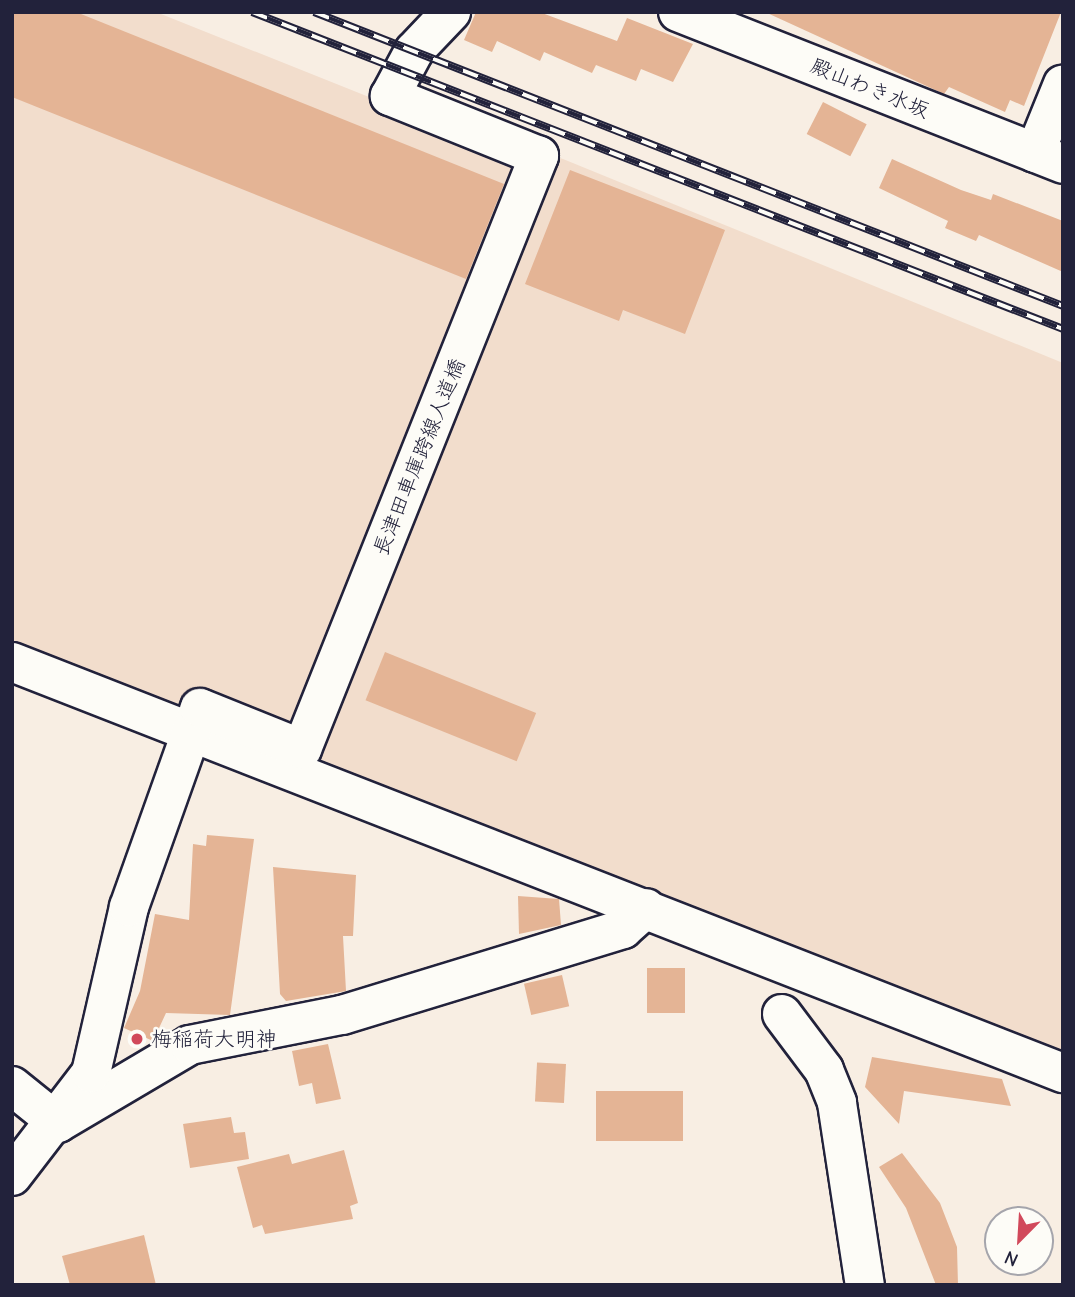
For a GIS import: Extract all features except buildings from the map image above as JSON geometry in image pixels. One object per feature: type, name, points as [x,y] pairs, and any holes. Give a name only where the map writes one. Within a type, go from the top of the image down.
[{"type":"street","name":"殿山わき水坂","points":[[678,12],[1049,159]]},
{"type":"street","name":"長津田車庫跨線人道橋","points":[[201,725],[302,749],[539,156],[390,96],[414,51],[446,18]]},
{"type":"street","points":[[1049,159],[1063,84]]},
{"type":"street","points":[[12,662],[201,725],[646,908],[1063,1073]]},
{"type":"street","points":[[12,1176],[58,1123],[91,1073],[129,907],[201,725]]},
{"type":"street","points":[[58,1123],[190,1045],[342,1014],[623,929],[646,908]]},
{"type":"street","points":[[782,1014],[824,1070],[837,1103],[865,1285]]},
{"type":"street","points":[[12,1086],[58,1123]]},
{"type":"shaded area","points":[[12,12],[156,12],[389,105],[563,159],[1063,363],[1063,1058],[552,850],[186,717],[12,643]]},
{"type":"railway","points":[[252,12],[1063,329]]},
{"type":"railway","points":[[314,12],[1063,306]]},
{"type":"place","name":"梅稲荷大明神","points":[[137,1039]]}]
